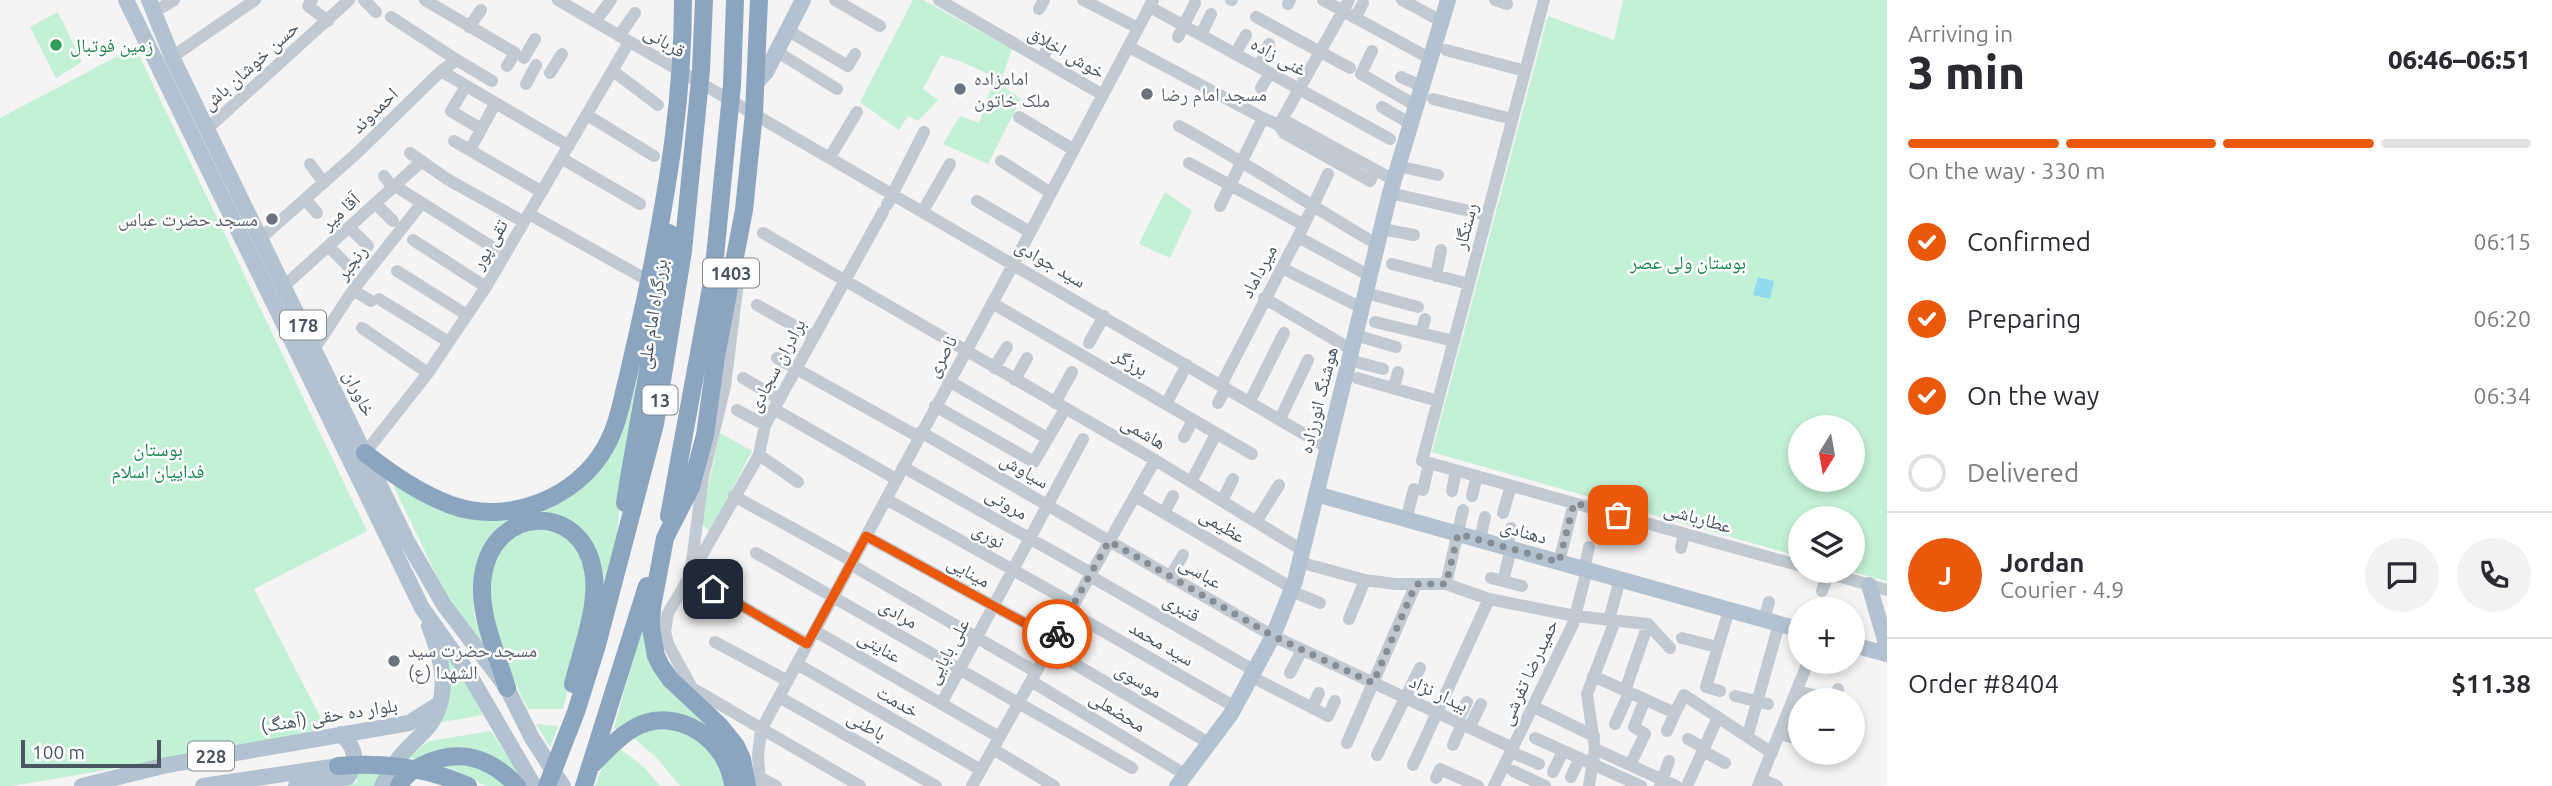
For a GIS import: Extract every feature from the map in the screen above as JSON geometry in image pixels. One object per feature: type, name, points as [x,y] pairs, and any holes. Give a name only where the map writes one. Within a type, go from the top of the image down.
[{"type":"highway","points":[[621,559],[624,508],[665,271],[675,181],[675,143],[682,74],[683,0]]},
{"type":"highway","name":"بزرگراه امام علی","points":[[547,786],[576,712],[621,559],[655,424],[677,295],[695,139],[704,0]]},
{"type":"highway","name":"13","points":[[584,786],[641,603],[665,538],[713,277],[732,85],[735,0]]},
{"type":"highway","name":"1403","points":[[665,538],[691,487],[705,436],[716,356],[744,210],[754,113],[759,0]]},
{"type":"highway","points":[[365,453],[417,490],[453,506],[485,513],[541,502],[565,491],[598,460],[614,431],[643,279],[675,143]]},
{"type":"highway","points":[[507,688],[484,611],[482,577],[494,544],[514,527],[537,520],[552,522],[570,531],[582,544],[594,570],[592,603],[566,710],[560,751]]},
{"type":"highway","points":[[665,538],[651,620],[651,636],[656,656],[671,680],[719,725],[736,746],[756,783]]},
{"type":"highway","points":[[591,767],[613,744],[635,727],[670,722],[704,734],[718,747],[730,769],[733,786]]},
{"type":"highway","points":[[399,786],[405,774],[442,757],[458,755],[489,763],[515,784]]},
{"type":"highway","points":[[338,766],[405,766],[428,771],[468,786]]},
{"type":"main road","name":"خاوران","points":[[126,0],[422,608],[469,674],[534,786]]},
{"type":"main road","points":[[755,85],[766,72],[803,0]]},
{"type":"main road","name":"هوشنگ انورزاده","points":[[1180,783],[1235,707],[1254,674],[1273,636],[1291,589],[1409,123],[1448,0]]},
{"type":"main road","name":"خاوران","points":[[152,6],[172,57],[407,541],[444,605],[507,688],[532,737],[563,786]]},
{"type":"main road","points":[[758,34],[766,39],[774,39],[787,30]]},
{"type":"main road","name":"دهنادی","points":[[1316,494],[1788,627]]},
{"type":"main road","points":[[1869,585],[1887,647]]},
{"type":"main road","points":[[382,786],[400,756],[431,723],[443,688],[442,665],[422,608]]},
{"type":"main road","points":[[1865,648],[1887,654]]},
{"type":"main road","name":"بلوار ده حقی (آهنگ)","points":[[82,786],[167,765],[409,723],[439,704]]},
{"type":"main road","points":[[296,786],[348,778],[353,768],[354,749],[341,734]]},
{"type":"main road","name":"228","points":[[203,786],[338,766]]},
{"type":"street","points":[[152,6],[174,0]]},
{"type":"street","points":[[172,57],[255,0]]},
{"type":"street","points":[[312,0],[308,6],[328,20]]},
{"type":"street","name":"حسن خوشان باش","points":[[207,129],[348,0]]},
{"type":"street","points":[[364,0],[376,12]]},
{"type":"street","name":"قربانی","points":[[558,0],[682,74],[754,113]]},
{"type":"street","points":[[835,0],[880,26]]},
{"type":"street","name":"خوش اخلاق","points":[[939,0],[1103,94]]},
{"type":"street","points":[[1083,0],[1138,29]]},
{"type":"street","points":[[1323,0],[1349,10],[1429,58]]},
{"type":"street","points":[[1402,0],[1441,21]]},
{"type":"street","name":"رستگار","points":[[1406,520],[1419,489],[1438,401],[1544,0]]},
{"type":"street","points":[[429,1],[519,56]]},
{"type":"street","points":[[595,22],[611,1]]},
{"type":"street","name":"ناصری","points":[[761,730],[1152,3]]},
{"type":"street","name":"غنی زاده","points":[[1152,3],[1181,31],[1201,35],[1390,139]]},
{"type":"street","points":[[1181,31],[1195,3]]},
{"type":"street","points":[[1279,125],[1349,10],[1363,3]]},
{"type":"street","points":[[469,27],[481,10]]},
{"type":"street","name":"تقی پور","points":[[365,453],[428,373],[486,288],[613,71],[635,13]]},
{"type":"street","points":[[1201,35],[1211,14]]},
{"type":"street","points":[[391,17],[492,81]]},
{"type":"street","points":[[1256,17],[1350,68]]},
{"type":"street","points":[[787,30],[848,66],[855,54]]},
{"type":"street","points":[[1236,54],[1247,35]]},
{"type":"street","points":[[507,66],[535,39]]},
{"type":"street","points":[[1261,88],[1269,44]]},
{"type":"street","points":[[1042,60],[1049,45]]},
{"type":"street","points":[[1129,47],[1169,60],[1263,118],[1279,125],[1289,123],[1394,180],[1487,215]]},
{"type":"street","points":[[1446,50],[1525,71]]},
{"type":"street","points":[[776,51],[837,89]]},
{"type":"street","points":[[1372,51],[1361,74],[1415,105]]},
{"type":"street","points":[[550,73],[562,54]]},
{"type":"street","name":"احمدوند","points":[[260,239],[457,60]]},
{"type":"street","points":[[526,84],[536,65]]},
{"type":"street","points":[[613,71],[658,105]]},
{"type":"street","points":[[441,72],[569,146]]},
{"type":"street","points":[[1401,77],[1421,86]]},
{"type":"street","points":[[466,86],[451,111],[481,129]]},
{"type":"street","points":[[1433,99],[1513,119]]},
{"type":"street","points":[[470,150],[495,104]]},
{"type":"street","points":[[1382,107],[1409,123]]},
{"type":"street","points":[[830,157],[857,112]]},
{"type":"street","name":"سید جوادی","points":[[754,113],[830,157],[887,203],[923,211],[1328,447]]},
{"type":"street","points":[[587,115],[654,156]]},
{"type":"street","points":[[1019,117],[1074,150]]},
{"type":"street","points":[[1220,206],[1263,118]]},
{"type":"street","points":[[1179,126],[1242,160],[1313,207],[1380,237],[1415,235]]},
{"type":"street","name":"برادران سجادی","points":[[761,730],[692,688],[675,660],[665,631],[668,613],[759,455],[765,425],[924,132]]},
{"type":"street","points":[[454,141],[542,192]]},
{"type":"street","points":[[410,153],[447,179],[643,279]]},
{"type":"street","points":[[561,158],[640,204]]},
{"type":"street","name":"آقا میر","points":[[283,287],[422,161]]},
{"type":"street","points":[[1001,162],[1051,193]]},
{"type":"street","points":[[1189,163],[1230,185],[1370,276]]},
{"type":"street","points":[[310,164],[324,183]]},
{"type":"street","points":[[923,211],[950,164]]},
{"type":"street","name":"میرداماد","points":[[1218,403],[1264,298],[1282,268],[1328,174]]},
{"type":"street","points":[[1394,180],[1438,175]]},
{"type":"street","points":[[384,176],[394,187],[494,248]]},
{"type":"street","points":[[305,199],[317,213]]},
{"type":"street","points":[[977,201],[1030,232]]},
{"type":"street","name":"رنجبر","points":[[315,348],[353,290],[422,203]]},
{"type":"street","points":[[376,204],[393,221]]},
{"type":"street","points":[[744,210],[739,292],[725,386],[704,477],[690,576],[807,644]]},
{"type":"street","points":[[350,228],[368,246]]},
{"type":"street","name":"هاشمی","points":[[763,233],[1191,482],[1256,522],[1301,556],[1365,580],[1446,584],[1489,599],[1575,616],[1648,624]]},
{"type":"street","points":[[413,240],[486,288]]},
{"type":"street","points":[[329,247],[348,266]]},
{"type":"street","points":[[1436,276],[1440,250]]},
{"type":"street","points":[[1392,264],[1469,284]]},
{"type":"street","points":[[1282,268],[1364,301],[1418,307]]},
{"type":"street","points":[[397,271],[467,315]]},
{"type":"street","points":[[353,290],[449,342]]},
{"type":"street","points":[[1264,298],[1352,348],[1383,369]]},
{"type":"street","name":"برزگر","points":[[992,303],[1251,454]]},
{"type":"street","points":[[757,305],[813,336]]},
{"type":"street","points":[[1088,343],[1104,316]]},
{"type":"street","points":[[1421,333],[1424,319]]},
{"type":"street","points":[[1375,322],[1454,341]]},
{"type":"street","points":[[362,328],[428,373]]},
{"type":"street","points":[[1250,401],[1284,333]]},
{"type":"street","points":[[1352,348],[1396,347]]},
{"type":"street","points":[[994,368],[1007,348]]},
{"type":"street","name":"سیاوش","points":[[777,358],[1109,541]]},
{"type":"street","points":[[1015,380],[1027,358]]},
{"type":"street","points":[[1280,419],[1308,360]]},
{"type":"street","points":[[1166,404],[1187,365]]},
{"type":"street","points":[[1394,388],[1398,372]]},
{"type":"street","points":[[935,406],[1034,462],[1047,438],[1072,373]]},
{"type":"street","points":[[743,378],[776,404],[896,479]]},
{"type":"street","points":[[1357,378],[1438,401]]},
{"type":"street","points":[[949,381],[1047,438]]},
{"type":"street","points":[[737,410],[765,425]]},
{"type":"street","points":[[1184,437],[1193,420]]},
{"type":"street","points":[[1191,482],[1216,433]]},
{"type":"street","name":"علی بابایی","points":[[941,704],[1083,439]]},
{"type":"street","points":[[759,455],[798,482]]},
{"type":"street","points":[[977,781],[1154,460]]},
{"type":"street","name":"عطارباشی","points":[[1426,462],[1788,562]]},
{"type":"street","name":"مروتی","points":[[903,467],[1090,575]]},
{"type":"street","points":[[1451,491],[1456,471]]},
{"type":"street","points":[[1472,496],[1477,476]]},
{"type":"street","points":[[1222,501],[1233,479]]},
{"type":"street","points":[[1256,522],[1279,485]]},
{"type":"street","points":[[1503,513],[1511,486]]},
{"type":"street","name":"محضعلی","points":[[734,496],[976,637],[1180,783]]},
{"type":"street","name":"عظیمی","points":[[1135,496],[1291,589],[1320,603]]},
{"type":"street","points":[[1164,513],[1173,496]]},
{"type":"street","name":"نوری","points":[[886,499],[1012,570],[1072,608]]},
{"type":"street","points":[[1559,562],[1574,503]]},
{"type":"street","points":[[1446,584],[1463,509]]},
{"type":"street","points":[[1480,540],[1485,517]]},
{"type":"street","points":[[1511,528],[1509,548],[1497,579],[1522,586]]},
{"type":"street","points":[[1681,548],[1684,534]]},
{"type":"street","name":"مینایی","points":[[866,536],[993,606],[1052,644]]},
{"type":"street","points":[[983,554],[990,541]]},
{"type":"street","name":"عباسی","points":[[1109,541],[1273,636]]},
{"type":"street","name":"حمیدرضا تفرشی","points":[[1494,786],[1534,707],[1575,616],[1589,547]]},
{"type":"street","name":"مرادی","points":[[756,553],[1132,768]]},
{"type":"street","points":[[1170,577],[1183,555]]},
{"type":"street","name":"قنبری","points":[[1090,575],[1312,708],[1328,716],[1335,701]]},
{"type":"street","points":[[1590,786],[1595,742],[1587,694],[1612,621],[1620,579]]},
{"type":"street","points":[[1349,619],[1365,580]]},
{"type":"street","points":[[1822,583],[1822,591]]},
{"type":"street","points":[[1862,583],[1887,590]]},
{"type":"street","points":[[1347,743],[1413,584]]},
{"type":"street","points":[[1413,765],[1489,599]]},
{"type":"street","points":[[1754,727],[1767,684],[1771,622],[1769,601]]},
{"type":"street","name":"سید محمد","points":[[1072,608],[1235,707]]},
{"type":"street","points":[[1720,691],[1706,687],[1729,610]]},
{"type":"street","points":[[1648,624],[1670,648]]},
{"type":"street","points":[[1615,724],[1648,624]]},
{"type":"street","name":"عنایتی","points":[[815,631],[941,704],[1054,786]]},
{"type":"street","name":"بیدار نژاد","points":[[1273,636],[1463,725],[1539,764]]},
{"type":"street","points":[[1682,638],[1717,647]]},
{"type":"street","points":[[715,642],[788,681]]},
{"type":"street","name":"موسوی","points":[[1052,644],[1209,743]]},
{"type":"street","points":[[1290,673],[1302,650]]},
{"type":"street","name":"خدمت","points":[[797,664],[977,781]]},
{"type":"street","points":[[1377,755],[1420,668]]},
{"type":"street","points":[[1593,676],[1675,713]]},
{"type":"street","points":[[1312,708],[1320,693]]},
{"type":"street","points":[[1667,732],[1684,695],[1772,753]]},
{"type":"street","points":[[1735,696],[1763,703]]},
{"type":"street","name":"باطنی","points":[[779,697],[936,786]]},
{"type":"street","points":[[1630,765],[1645,734],[1634,727],[1645,699]]},
{"type":"street","points":[[1463,725],[1466,702]]},
{"type":"street","points":[[1452,745],[1463,725],[1481,704]]},
{"type":"street","points":[[1534,707],[1661,783],[1676,786]]},
{"type":"street","points":[[1687,786],[1718,718]]},
{"type":"street","points":[[1777,786],[1759,782],[1780,734],[1788,724]]},
{"type":"street","points":[[776,786],[756,783],[761,730],[860,786]]},
{"type":"street","points":[[1780,734],[1788,736]]},
{"type":"street","points":[[1535,738],[1593,764],[1618,781],[1640,786]]},
{"type":"street","points":[[1688,739],[1725,763]]},
{"type":"street","points":[[1553,772],[1563,751]]},
{"type":"street","points":[[1571,777],[1580,758]]},
{"type":"street","points":[[1661,783],[1669,761]]},
{"type":"street","points":[[1436,778],[1440,769],[1478,786]]},
{"type":"street","points":[[1513,771],[1545,786]]},
{"type":"green space","points":[[913,0],[923,0],[1012,49],[1000,84],[1021,99],[988,164],[943,144],[960,116],[979,123],[995,77],[941,55],[923,89],[938,100],[918,121],[908,116],[899,130],[860,102]]},
{"type":"green space","name":"بوستان ولی عصر","points":[[1623,0],[1887,0],[1887,581],[1865,575],[1865,506],[1788,506],[1788,553],[1432,452],[1548,16],[1614,40]]},
{"type":"green space","name":"زمین فوتبال","points":[[58,12],[82,62],[56,78],[30,27]]},
{"type":"green space","name":"بوستان فداییان اسلام","points":[[135,47],[367,531],[254,589],[328,732],[0,786],[0,118]]},
{"type":"green space","points":[[1165,192],[1192,211],[1170,258],[1139,244]]},
{"type":"green space","points":[[655,272],[617,534],[588,642],[600,565],[592,546],[581,531],[566,520],[550,514],[532,513],[515,517],[499,527],[485,543],[479,558],[474,585],[474,614],[478,628],[494,657],[447,597],[393,485],[453,510],[493,517],[601,463]]},
{"type":"green space","points":[[720,433],[752,451],[710,531],[700,523]]},
{"type":"green space","points":[[550,528],[574,541],[589,573],[584,624],[563,709],[528,709],[490,619],[490,560],[513,531]]},
{"type":"green space","points":[[644,620],[648,638],[728,743],[693,725],[620,732],[614,728]]},
{"type":"green space","points":[[446,655],[465,680],[483,715],[437,723],[449,681]]},
{"type":"green space","points":[[536,724],[558,726],[550,747]]},
{"type":"green space","points":[[664,726],[703,738],[729,786],[680,786],[657,758],[629,734]]},
{"type":"green space","points":[[491,731],[527,786],[500,766],[408,758],[429,741]]},
{"type":"green space","points":[[612,743],[644,767],[660,786],[595,786]]},
{"type":"green space","points":[[459,758],[512,786],[486,786],[457,771],[433,763]]},
{"type":"green space","points":[[357,770],[386,770],[377,786],[330,786],[357,783]]},
{"type":"water","points":[[1758,277],[1774,281],[1770,299],[1753,295]]},
{"type":"way so far","points":[[1057,634],[1109,541],[1273,636],[1373,683],[1416,584],[1446,584],[1458,534],[1559,562],[1574,503],[1618,515]]},
{"type":"place","name":"زمین فوتبال","points":[[56,45]]},
{"type":"place","name":"امامزاده ملک خاتون","points":[[960,89]]},
{"type":"place","name":"مسجد امام رضا","points":[[1147,94]]},
{"type":"place","name":"مسجد حضرت عباس","points":[[272,219]]},
{"type":"place","name":"مسجد حضرت سید الشهدا (ع)","points":[[394,661]]},
{"type":"route","points":[[713,589],[807,644],[866,536],[1054,639],[1057,634]]}]
